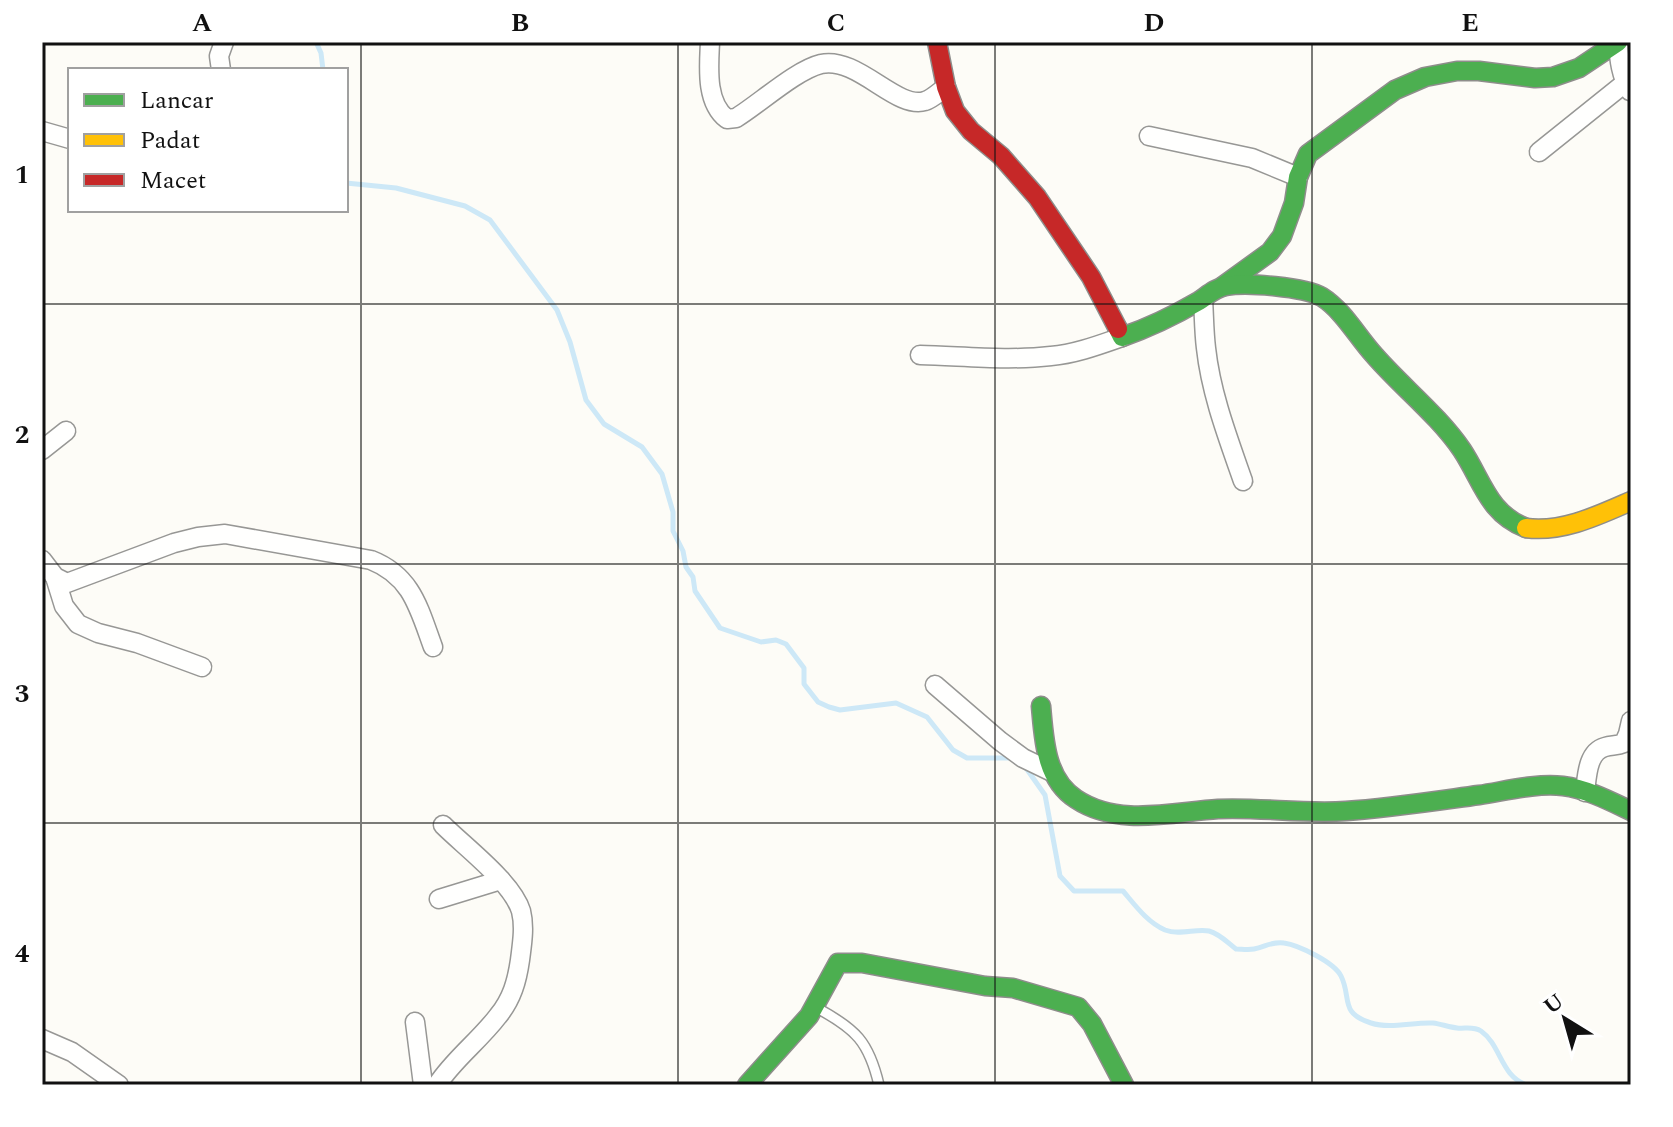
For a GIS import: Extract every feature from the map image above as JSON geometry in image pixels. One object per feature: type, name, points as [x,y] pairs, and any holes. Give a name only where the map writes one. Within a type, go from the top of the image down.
[{"type":"street","points":[[710,42],[709,82],[719,112],[727,119],[736,118],[801,73],[822,64],[844,65],[901,97],[916,102],[929,99],[946,87]]},
{"type":"street","points":[[937,42],[946,87],[955,111],[1014,169],[1045,208],[1091,277],[1122,337]]},
{"type":"street","points":[[1539,152],[1628,88],[1619,62],[1618,42]]},
{"type":"street","points":[[920,355],[1049,357],[1092,348],[1143,330],[1203,299],[1270,252],[1282,236],[1305,159],[1313,149],[1379,101],[1411,82],[1461,70],[1551,77],[1579,68],[1618,42]]},
{"type":"street","points":[[42,131],[68,138]]},
{"type":"street","points":[[1149,136],[1242,155],[1298,177]]},
{"type":"street","points":[[1223,286],[1289,289],[1322,296],[1378,361],[1448,431],[1497,510],[1520,525],[1538,530],[1562,527],[1631,501]]},
{"type":"street","points":[[1203,299],[1210,372],[1243,481]]},
{"type":"street","points":[[42,450],[66,431]]},
{"type":"street","points":[[46,566],[67,583],[174,543],[225,534],[371,560],[395,573],[415,599],[433,647]]},
{"type":"street","points":[[46,566],[64,606],[78,624],[202,667]]},
{"type":"street","points":[[935,685],[1011,750],[1052,772]]},
{"type":"street","points":[[1041,706],[1052,772],[1066,792],[1086,806],[1103,811],[1134,815],[1247,808],[1300,813],[1346,811],[1534,786],[1564,786],[1631,811]]},
{"type":"street","points":[[1585,792],[1587,772],[1595,753],[1605,747],[1624,743],[1631,721]]},
{"type":"street","points":[[437,1085],[504,1008],[518,978],[523,934],[523,920],[514,897],[501,880],[443,825]]},
{"type":"street","points":[[439,899],[501,880]]},
{"type":"street","points":[[747,1085],[809,1016],[838,963],[862,963],[985,986],[1013,988],[1078,1007],[1092,1024],[1124,1085]]},
{"type":"street","points":[[415,1022],[423,1085]]},
{"type":"street","points":[[42,1039],[72,1052],[119,1085]]},
{"type":"lane","points":[[814,1006],[853,1031],[866,1046],[879,1085]]},
{"type":"waterway","points":[[316,42],[323,68]]},
{"type":"waterway","points":[[348,183],[396,188],[465,206],[490,220],[557,310],[570,342],[586,400],[604,424],[642,447],[662,474],[673,512],[673,531],[683,551],[686,567],[693,577],[695,591],[720,628],[761,642],[776,640],[786,644],[804,668],[804,684],[818,702],[829,707],[840,710],[896,703],[927,717],[953,750],[967,758],[1012,758]]},
{"type":"waterway","points":[[1026,768],[1045,795],[1060,876],[1074,891],[1123,891],[1159,927],[1176,932],[1209,931],[1236,949],[1254,949],[1272,943],[1290,944],[1324,960],[1337,971],[1354,1015],[1371,1023],[1386,1025],[1433,1023],[1478,1029],[1488,1037],[1512,1075],[1527,1085]]},
{"type":"waterway","points":[[1625,1085],[1631,1083]]},
{"type":"traffic: fast","points":[[1223,286],[1270,252],[1282,236],[1294,203],[1298,177],[1308,154],[1395,90],[1425,77],[1457,71],[1553,77],[1579,68],[1618,42]]},
{"type":"traffic: fast","points":[[1118,329],[1122,337],[1142,330],[1226,286],[1275,286],[1314,293],[1337,310],[1375,356],[1453,437],[1503,514],[1526,528]]},
{"type":"traffic: fast","points":[[1041,706],[1048,757],[1058,781],[1076,799],[1109,813],[1146,816],[1218,809],[1346,811],[1552,785],[1590,793],[1631,811]]},
{"type":"traffic: fast","points":[[747,1085],[809,1016],[838,963],[862,963],[985,986],[1013,988],[1078,1007],[1092,1024],[1124,1085]]},
{"type":"traffic: slow","points":[[1526,528],[1567,525],[1631,501]]},
{"type":"traffic: jam","points":[[937,42],[946,87],[955,111],[1037,197],[1091,277],[1118,329]]}]
